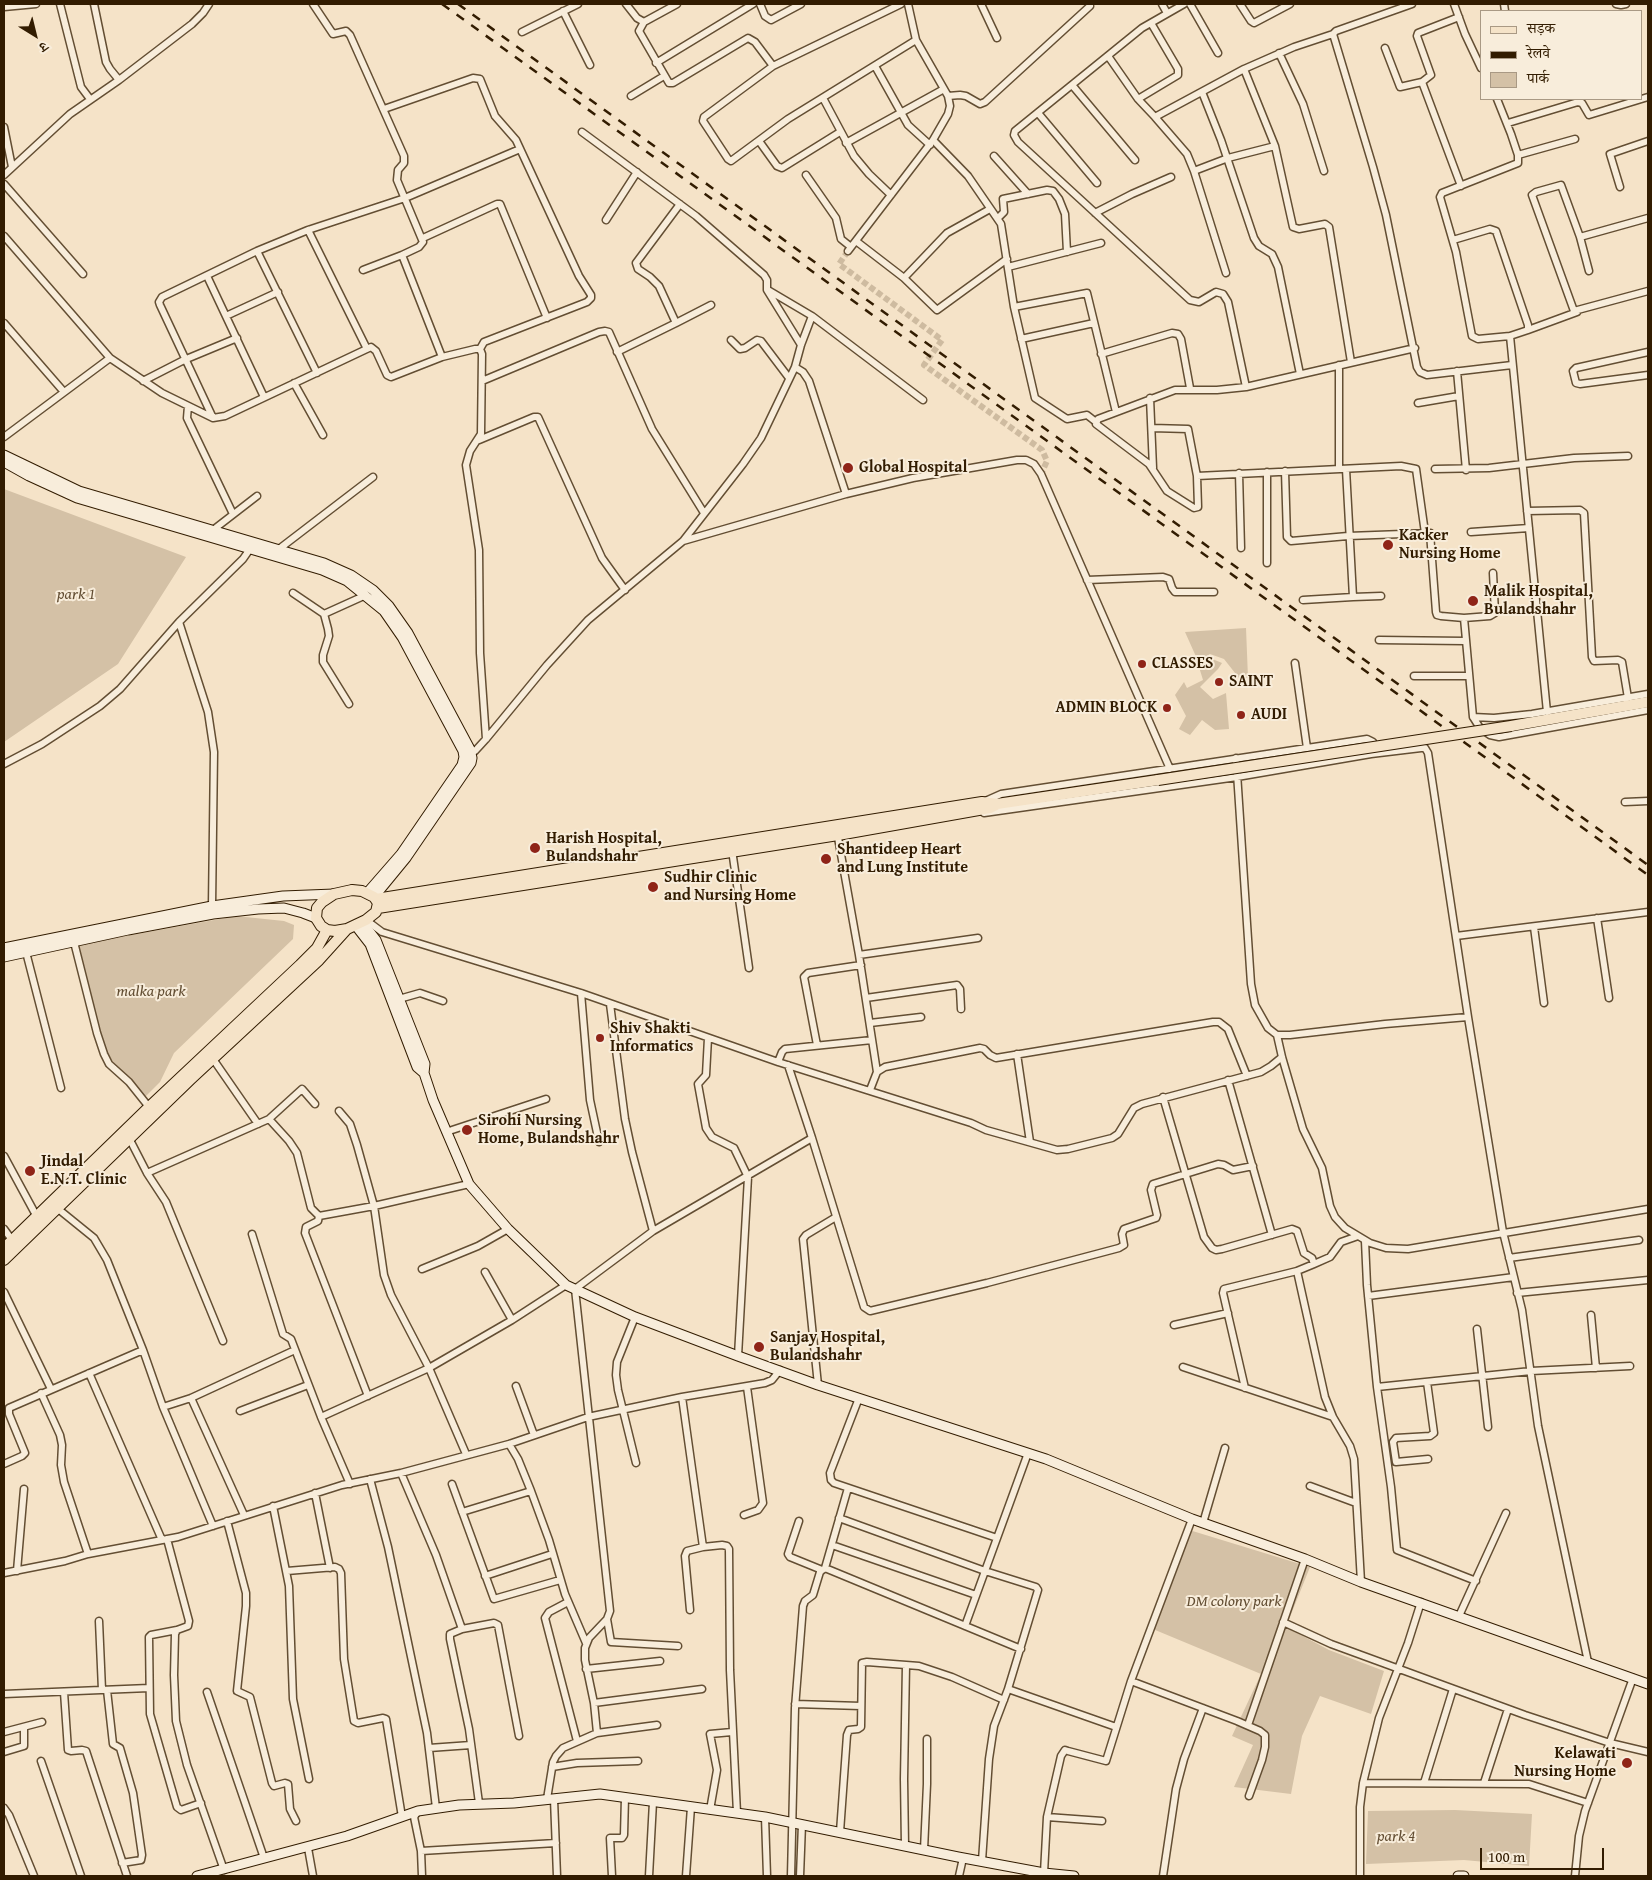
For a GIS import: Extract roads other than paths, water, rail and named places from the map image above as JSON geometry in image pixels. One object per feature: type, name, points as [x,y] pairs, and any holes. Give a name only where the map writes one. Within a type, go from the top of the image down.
[{"type":"main road","points":[[374,899],[979,807],[990,808],[997,804],[1510,726],[1648,702]]},
{"type":"main road","points":[[374,899],[372,916],[358,924],[335,931],[327,930],[316,918],[317,908],[322,902],[334,894],[352,890],[374,899],[732,850],[837,830]]},
{"type":"main road","points":[[4,1260],[129,1138],[358,924]]},
{"type":"main road","points":[[4,1248],[300,965],[317,948],[327,930]]},
{"type":"street","points":[[4,7],[36,4]]},
{"type":"street","points":[[60,4],[82,89],[90,99]]},
{"type":"street","points":[[94,4],[106,62],[119,80]]},
{"type":"street","points":[[4,175],[70,114],[119,80],[192,24],[209,4]]},
{"type":"street","points":[[313,4],[332,34],[343,31],[348,32],[404,156],[404,163],[397,174],[405,198],[423,238],[422,245],[419,247],[363,270]]},
{"type":"street","points":[[522,32],[578,4]]},
{"type":"street","points":[[626,4],[637,18],[644,22]]},
{"type":"street","points":[[677,4],[644,22],[639,32],[669,83],[674,83],[748,38],[755,42],[773,66]]},
{"type":"street","points":[[656,63],[752,4]]},
{"type":"street","points":[[760,4],[766,16],[771,20],[801,4]]},
{"type":"street","points":[[901,4],[773,66],[703,119],[704,123],[729,161],[788,119],[916,40]]},
{"type":"street","points":[[806,175],[836,218],[841,239],[850,249],[931,142],[948,114],[950,106],[948,96],[916,40],[908,4]]},
{"type":"street","points":[[981,4],[998,38]]},
{"type":"street","points":[[1162,4],[1167,14]]},
{"type":"street","points":[[1184,4],[1151,23],[1130,38],[1014,131],[1015,138],[1190,300],[1199,302],[1220,292],[1226,296],[1246,387]]},
{"type":"street","points":[[1190,4],[1218,53]]},
{"type":"street","points":[[1240,4],[1254,23],[1290,4]]},
{"type":"street","points":[[1156,117],[1244,69],[1279,53],[1412,4]]},
{"type":"street","points":[[1454,4],[1480,64]]},
{"type":"street","points":[[1616,4],[1626,4]]},
{"type":"street","points":[[948,96],[960,95],[966,96],[980,104],[985,102],[1090,6]]},
{"type":"street","points":[[563,12],[590,65]]},
{"type":"street","points":[[1385,48],[1400,87],[1422,82],[1430,75],[1417,34],[1459,17]]},
{"type":"street","points":[[1138,99],[1178,75],[1178,69],[1151,23]]},
{"type":"street","points":[[1334,34],[1373,167],[1415,348],[1417,367],[1423,375],[1512,365]]},
{"type":"street","points":[[1279,53],[1303,104],[1324,171]]},
{"type":"street","points":[[1108,56],[1138,99],[1187,154],[1194,170],[1226,274]]},
{"type":"street","points":[[875,66],[912,130],[931,142],[968,176],[1001,224],[1014,307],[1035,398],[1067,419],[1087,415],[1096,422],[1096,425],[1153,468],[1167,491],[1196,508],[1198,507],[1197,476],[1188,429],[1152,428]]},
{"type":"street","points":[[1244,69],[1275,146],[1293,227],[1299,229],[1325,224],[1329,227],[1351,362]]},
{"type":"street","points":[[631,96],[664,76]]},
{"type":"street","points":[[384,109],[473,78],[477,78],[482,82],[495,116],[511,133],[520,149],[591,298],[587,302],[484,342],[480,349],[482,354],[481,430],[466,465],[479,550],[480,653],[486,739]]},
{"type":"street","points":[[1422,82],[1461,186]]},
{"type":"street","points":[[1072,85],[1135,160]]},
{"type":"street","points":[[846,143],[944,89]]},
{"type":"street","points":[[1202,92],[1228,158],[1254,238],[1259,246],[1272,254],[1278,267],[1300,374]]},
{"type":"street","points":[[823,98],[846,143],[861,165],[890,195]]},
{"type":"street","points":[[1497,100],[1508,123],[1519,160],[1516,165],[1442,193],[1440,197],[1453,240],[1472,336],[1478,339],[1510,336],[1581,311],[1648,292]]},
{"type":"street","points":[[1508,123],[1578,102],[1582,103],[1589,115],[1638,100]]},
{"type":"street","points":[[1038,113],[1097,183]]},
{"type":"street","points":[[4,127],[12,167]]},
{"type":"street","points":[[582,132],[711,228],[764,275],[767,280],[767,290],[801,345]]},
{"type":"street","points":[[759,141],[777,166],[782,168],[840,132]]},
{"type":"street","points":[[1518,155],[1575,139]]},
{"type":"street","points":[[1620,187],[1610,154],[1648,141]]},
{"type":"street","points":[[1194,170],[1228,158],[1275,146]]},
{"type":"street","points":[[213,418],[184,360],[159,302],[162,297],[308,230],[405,198],[520,149]]},
{"type":"street","points":[[994,156],[1028,194]]},
{"type":"street","points":[[606,220],[637,172]]},
{"type":"street","points":[[1096,213],[1119,200],[1172,177]]},
{"type":"street","points":[[4,184],[82,274]]},
{"type":"street","points":[[1581,311],[1574,311],[1572,309],[1532,198],[1534,193],[1559,185],[1563,187],[1589,271]]},
{"type":"street","points":[[998,218],[1004,212],[1003,199],[1050,190],[1059,199],[1065,214],[1067,252]]},
{"type":"street","points":[[423,238],[500,204],[548,318]]},
{"type":"street","points":[[676,323],[658,286],[650,277],[638,269],[636,263],[680,204]]},
{"type":"street","points":[[904,278],[947,233],[990,209]]},
{"type":"street","points":[[1580,238],[1648,218]]},
{"type":"street","points":[[1453,240],[1490,229],[1496,231],[1528,325],[1528,330]]},
{"type":"street","points":[[308,230],[367,349]]},
{"type":"street","points":[[4,236],[110,358],[162,393],[213,418],[225,416],[371,347],[376,351],[386,375],[391,377],[442,357],[475,348],[480,349]]},
{"type":"street","points":[[856,241],[904,278],[939,310],[1007,259]]},
{"type":"street","points":[[1008,267],[1101,243]]},
{"type":"street","points":[[257,252],[317,372]]},
{"type":"street","points":[[402,255],[442,357]]},
{"type":"street","points":[[207,276],[264,397]]},
{"type":"street","points":[[767,290],[812,316],[923,400]]},
{"type":"street","points":[[226,316],[278,292]]},
{"type":"street","points":[[1014,307],[1087,293],[1116,412]]},
{"type":"street","points":[[617,352],[711,305]]},
{"type":"street","points":[[374,899],[401,854],[467,756],[486,739],[588,620],[683,541],[743,464],[761,438],[790,378],[812,316]]},
{"type":"street","points":[[4,323],[64,392]]},
{"type":"street","points":[[1021,339],[1094,323]]},
{"type":"street","points":[[482,381],[599,332],[609,332],[652,429],[704,513]]},
{"type":"street","points":[[1101,354],[1172,334],[1178,334],[1181,339],[1190,388]]},
{"type":"street","points":[[1510,336],[1547,712]]},
{"type":"street","points":[[143,381],[184,360],[236,338]]},
{"type":"street","points":[[731,340],[737,347],[742,349],[757,340],[761,341],[790,378]]},
{"type":"street","points":[[1096,422],[1150,398],[1175,390],[1190,388],[1217,390],[1246,387],[1415,348]]},
{"type":"street","points":[[1648,352],[1576,368],[1573,372],[1576,383],[1580,384],[1648,375]]},
{"type":"street","points":[[4,437],[110,358]]},
{"type":"street","points":[[1339,365],[1342,469],[1353,597]]},
{"type":"street","points":[[795,367],[803,372],[809,381],[846,494]]},
{"type":"street","points":[[1457,371],[1466,470]]},
{"type":"street","points":[[294,383],[323,435]]},
{"type":"street","points":[[1418,403],[1459,396]]},
{"type":"street","points":[[1150,398],[1153,468]]},
{"type":"street","points":[[188,406],[187,418],[233,514]]},
{"type":"street","points":[[478,440],[538,417],[602,558],[625,590]]},
{"type":"street","points":[[4,455],[79,491],[213,530],[347,581],[384,611],[402,637],[462,751],[467,756]]},
{"type":"street","points":[[1435,469],[1466,470],[1574,458],[1628,456]]},
{"type":"street","points":[[683,541],[846,494],[913,478],[1026,460],[1034,464],[1041,474],[1170,769]]},
{"type":"street","points":[[4,462],[77,498],[252,546],[279,549],[324,563],[351,574],[373,590],[389,606],[408,634],[467,756]]},
{"type":"street","points":[[1197,476],[1401,466],[1416,468],[1425,533]]},
{"type":"street","points":[[1285,471],[1289,540],[1430,533],[1437,615],[1464,618],[1490,616],[1495,613],[1493,573]]},
{"type":"street","points":[[1267,472],[1267,563]]},
{"type":"street","points":[[1239,473],[1241,548]]},
{"type":"street","points":[[279,549],[373,477]]},
{"type":"street","points":[[213,530],[257,496]]},
{"type":"street","points":[[1527,511],[1580,510],[1584,513],[1592,657],[1594,661],[1618,660],[1622,662],[1628,698]]},
{"type":"street","points":[[1471,532],[1529,528]]},
{"type":"street","points":[[4,764],[42,744],[100,706],[134,675],[179,622],[243,559],[252,546]]},
{"type":"street","points":[[1087,580],[1163,577],[1169,579],[1175,592],[1214,592]]},
{"type":"street","points":[[293,593],[324,614],[328,636],[323,662],[349,704]]},
{"type":"street","points":[[324,614],[366,595]]},
{"type":"street","points":[[1303,600],[1381,596]]},
{"type":"street","points":[[1464,618],[1473,717],[1480,728],[1490,735],[1499,737],[1648,710]]},
{"type":"street","points":[[179,622],[208,712],[214,752],[212,906]]},
{"type":"street","points":[[1379,640],[1466,641]]},
{"type":"street","points":[[1295,663],[1307,748]]},
{"type":"street","points":[[1414,676],[1469,676]]},
{"type":"street","points":[[1473,717],[1494,718],[1547,712],[1648,694]]},
{"type":"street","points":[[1371,754],[1374,752],[1373,742],[1367,739],[1001,794],[979,807],[985,813],[997,812],[1237,777],[1371,754],[1421,748],[1427,750],[1503,1232],[1518,1293],[1538,1426],[1588,1662]]},
{"type":"street","points":[[1236,758],[1251,984],[1255,1005],[1268,1028],[1277,1035],[1303,1128],[1322,1168],[1330,1206],[1335,1217],[1344,1228],[1365,1241],[1386,1248],[1408,1250],[1503,1232],[1648,1209]]},
{"type":"street","points":[[1625,802],[1648,801]]},
{"type":"street","points":[[837,830],[861,964],[877,1072],[870,1090]]},
{"type":"street","points":[[732,850],[749,968]]},
{"type":"street","points":[[4,957],[73,938],[212,906],[284,896],[334,894]]},
{"type":"street","points":[[4,948],[214,914],[258,909],[284,908],[303,912],[316,918]]},
{"type":"street","points":[[1456,936],[1648,912]]},
{"type":"street","points":[[1597,918],[1610,998]]},
{"type":"street","points":[[358,924],[581,993],[778,1062],[971,1123],[986,1130],[1057,1150],[1112,1138],[1118,1134],[1134,1108],[1163,1097],[1261,1072],[1282,1057]]},
{"type":"street","points":[[358,924],[376,940],[425,1064],[424,1073],[433,1100],[468,1184],[508,1229],[570,1287],[635,1317],[738,1356],[818,1385],[1028,1453],[1192,1519],[1305,1559],[1361,1582],[1648,1684]]},
{"type":"street","points":[[358,924],[370,944],[418,1067],[424,1073]]},
{"type":"street","points":[[1534,927],[1544,1003]]},
{"type":"street","points":[[73,938],[104,1054],[109,1064],[129,1082],[149,1108]]},
{"type":"street","points":[[859,956],[978,938]]},
{"type":"street","points":[[26,952],[61,1088]]},
{"type":"street","points":[[817,1046],[804,977],[808,973],[861,964]]},
{"type":"street","points":[[866,998],[955,985],[960,989],[961,1009]]},
{"type":"street","points":[[399,999],[420,993],[443,1000]]},
{"type":"street","points":[[581,993],[589,1093],[599,1142]]},
{"type":"street","points":[[610,1004],[625,1119],[653,1231]]},
{"type":"street","points":[[870,1023],[921,1017]]},
{"type":"street","points":[[1277,1035],[1468,1017]]},
{"type":"street","points":[[877,1072],[885,1067],[980,1048],[984,1049],[992,1057],[1219,1022],[1228,1030],[1247,1076]]},
{"type":"street","points":[[708,1038],[706,1075],[698,1084],[706,1128],[712,1137],[734,1148],[748,1177],[738,1356]]},
{"type":"street","points":[[778,1062],[785,1049],[872,1040]]},
{"type":"street","points":[[1017,1054],[1030,1142]]},
{"type":"street","points":[[213,1059],[258,1124]]},
{"type":"street","points":[[788,1065],[864,1307],[870,1311],[987,1283],[1122,1247],[1125,1242],[1122,1234],[1124,1229],[1156,1218],[1157,1215],[1151,1190],[1153,1184],[1221,1164],[1233,1170],[1253,1166]]},
{"type":"street","points":[[1228,1080],[1272,1235]]},
{"type":"street","points":[[147,1173],[270,1119],[302,1089],[315,1104]]},
{"type":"street","points":[[1163,1097],[1204,1237],[1212,1248],[1216,1250],[1222,1249],[1292,1229],[1297,1231],[1304,1253],[1312,1258],[1314,1264]]},
{"type":"street","points":[[446,1132],[546,1100]]},
{"type":"street","points":[[339,1111],[350,1124],[353,1132],[374,1206],[384,1275],[391,1295],[429,1368],[466,1454]]},
{"type":"street","points":[[270,1119],[297,1153],[313,1212],[319,1216],[374,1206],[468,1184]]},
{"type":"street","points":[[129,1138],[147,1173],[166,1202],[223,1341]]},
{"type":"street","points":[[321,1417],[429,1368],[570,1287],[653,1231],[812,1138]]},
{"type":"street","points":[[4,1156],[37,1217]]},
{"type":"street","points":[[56,1208],[85,1229],[101,1248],[143,1350],[163,1406],[213,1526]]},
{"type":"street","points":[[319,1216],[318,1221],[306,1227],[305,1233],[368,1396]]},
{"type":"street","points":[[818,1385],[802,1243],[804,1237],[836,1217]]},
{"type":"street","points":[[4,1229],[12,1240]]},
{"type":"street","points":[[422,1269],[478,1246],[508,1229]]},
{"type":"street","points":[[252,1234],[283,1334],[291,1339],[321,1417],[350,1484]]},
{"type":"street","points":[[1245,1388],[1223,1292],[1227,1287],[1297,1271],[1314,1264],[1330,1257],[1341,1242],[1358,1236]]},
{"type":"street","points":[[1509,1258],[1639,1240]]},
{"type":"street","points":[[1365,1241],[1368,1296],[1377,1387],[1391,1487],[1397,1550],[1476,1581]]},
{"type":"street","points":[[1297,1271],[1325,1397],[1333,1417],[1350,1446],[1354,1459],[1361,1582]]},
{"type":"street","points":[[485,1272],[512,1320]]},
{"type":"street","points":[[1368,1296],[1514,1277]]},
{"type":"street","points":[[1518,1293],[1648,1280]]},
{"type":"street","points":[[570,1287],[588,1417],[609,1601],[607,1619],[611,1642],[678,1646]]},
{"type":"street","points":[[4,1292],[51,1389]]},
{"type":"street","points":[[1174,1324],[1228,1312]]},
{"type":"street","points":[[1592,1316],[1596,1368]]},
{"type":"street","points":[[635,1317],[617,1362],[616,1375],[636,1463]]},
{"type":"street","points":[[1477,1329],[1488,1427]]},
{"type":"street","points":[[4,1464],[25,1453],[8,1414],[9,1408],[143,1350]]},
{"type":"street","points":[[163,1406],[191,1398],[295,1350]]},
{"type":"street","points":[[1377,1387],[1531,1371],[1630,1366]]},
{"type":"street","points":[[1183,1367],[1333,1417]]},
{"type":"street","points":[[4,1573],[65,1561],[88,1554],[165,1540],[342,1484],[401,1473],[509,1444],[588,1417],[682,1397],[765,1383],[772,1380],[780,1370]]},
{"type":"street","points":[[89,1373],[165,1540],[188,1621],[188,1626],[150,1636],[150,1714],[177,1807],[182,1810],[201,1803]]},
{"type":"street","points":[[1427,1382],[1434,1434],[1430,1436],[1396,1438],[1392,1442],[1396,1462],[1428,1459]]},
{"type":"street","points":[[240,1411],[308,1385]]},
{"type":"street","points":[[516,1386],[534,1435]]},
{"type":"street","points":[[744,1515],[758,1510],[763,1503],[747,1387]]},
{"type":"street","points":[[41,1393],[60,1435],[62,1445],[61,1465],[64,1482],[88,1554]]},
{"type":"street","points":[[682,1397],[703,1547]]},
{"type":"street","points":[[191,1398],[244,1515]]},
{"type":"street","points":[[859,1398],[830,1473],[831,1480],[848,1488],[997,1538]]},
{"type":"street","points":[[509,1444],[518,1459],[531,1491],[560,1580],[586,1643],[586,1669],[594,1703],[597,1733]]},
{"type":"street","points":[[1203,1523],[1225,1448]]},
{"type":"street","points":[[964,1626],[1028,1453]]},
{"type":"street","points":[[401,1473],[436,1555],[462,1629]]},
{"type":"street","points":[[370,1479],[388,1547],[429,1748],[436,1808]]},
{"type":"street","points":[[452,1484],[495,1600],[560,1580]]},
{"type":"street","points":[[1310,1486],[1356,1502]]},
{"type":"street","points":[[791,1876],[795,1704],[804,1604],[813,1595],[823,1569],[832,1545],[848,1488]]},
{"type":"street","points":[[17,1571],[24,1489]]},
{"type":"street","points":[[462,1512],[531,1491]]},
{"type":"street","points":[[315,1493],[330,1568]]},
{"type":"street","points":[[273,1506],[289,1586],[293,1699],[309,1779]]},
{"type":"street","points":[[1459,1616],[1506,1513]]},
{"type":"street","points":[[839,1518],[985,1571],[1036,1587],[1038,1590],[1021,1649],[994,1726],[989,1759],[982,1861]]},
{"type":"street","points":[[1044,1873],[1047,1817],[1062,1752],[1064,1750],[1106,1761],[1131,1681],[1192,1519]]},
{"type":"street","points":[[227,1521],[246,1593],[237,1691],[250,1698],[272,1783],[274,1786],[288,1784],[290,1809],[296,1821]]},
{"type":"street","points":[[799,1521],[788,1554],[790,1557],[1021,1649]]},
{"type":"street","points":[[832,1545],[976,1595]]},
{"type":"street","points":[[690,1610],[685,1553],[690,1549],[727,1546],[729,1549],[732,1732],[737,1814]]},
{"type":"street","points":[[485,1576],[552,1554]]},
{"type":"street","points":[[1248,1725],[1305,1559]]},
{"type":"street","points":[[287,1571],[330,1568],[339,1569],[342,1573],[344,1660],[354,1722],[386,1719],[402,1817]]},
{"type":"street","points":[[568,1602],[549,1612],[545,1618],[576,1741]]},
{"type":"street","points":[[1360,1876],[1360,1807],[1363,1783],[1379,1718],[1408,1643],[1421,1602]]},
{"type":"street","points":[[586,1643],[607,1619]]},
{"type":"street","points":[[99,1621],[105,1690],[113,1744],[120,1748],[133,1793],[142,1855],[141,1860],[122,1864]]},
{"type":"street","points":[[1283,1622],[1331,1644],[1508,1709],[1610,1743],[1648,1752]]},
{"type":"street","points":[[479,1804],[472,1745],[449,1636],[452,1632],[494,1624],[498,1625],[519,1736]]},
{"type":"street","points":[[177,1630],[174,1675],[176,1721],[180,1742],[224,1870]]},
{"type":"street","points":[[586,1669],[660,1661]]},
{"type":"street","points":[[840,1832],[847,1734],[849,1730],[861,1727],[862,1664],[868,1662],[919,1666],[952,1677],[1004,1700]]},
{"type":"street","points":[[905,1846],[906,1665]]},
{"type":"street","points":[[1575,1876],[1580,1836],[1588,1803],[1633,1678]]},
{"type":"street","points":[[1131,1681],[1248,1725],[1265,1735],[1262,1760],[1249,1796]]},
{"type":"street","points":[[4,1694],[149,1688]]},
{"type":"street","points":[[594,1703],[702,1689]]},
{"type":"street","points":[[1008,1689],[1116,1727]]},
{"type":"street","points":[[1424,1783],[1453,1689]]},
{"type":"street","points":[[64,1692],[68,1750],[82,1750],[86,1752],[127,1876]]},
{"type":"street","points":[[207,1692],[264,1858]]},
{"type":"street","points":[[795,1704],[861,1706]]},
{"type":"street","points":[[1163,1876],[1176,1789],[1184,1759],[1203,1708]]},
{"type":"street","points":[[1484,1784],[1508,1709]]},
{"type":"street","points":[[4,1732],[42,1722]]},
{"type":"street","points":[[557,1876],[556,1843],[550,1799],[552,1767],[556,1756],[562,1748],[597,1733],[657,1725]]},
{"type":"street","points":[[4,1752],[24,1746],[24,1727]]},
{"type":"street","points":[[710,1810],[717,1770],[710,1734],[732,1732]]},
{"type":"street","points":[[924,1850],[928,1784],[927,1739]]},
{"type":"street","points":[[429,1748],[472,1745]]},
{"type":"street","points":[[41,1761],[81,1876]]},
{"type":"street","points":[[552,1767],[577,1763],[638,1761]]},
{"type":"street","points":[[1363,1783],[1529,1784],[1588,1803]]},
{"type":"street","points":[[197,1876],[308,1848],[418,1811],[600,1794],[765,1817],[1032,1873],[1074,1876]]},
{"type":"street","points":[[612,1876],[610,1838],[622,1838],[624,1835],[625,1797]]},
{"type":"street","points":[[649,1876],[653,1802]]},
{"type":"street","points":[[686,1876],[691,1807]]},
{"type":"street","points":[[4,1808],[9,1815],[34,1876]]},
{"type":"street","points":[[418,1811],[414,1818],[421,1852],[422,1876]]},
{"type":"street","points":[[765,1817],[767,1876]]},
{"type":"street","points":[[1047,1817],[1102,1821]]},
{"type":"street","points":[[800,1876],[802,1824]]},
{"type":"street","points":[[421,1852],[556,1843]]},
{"type":"street","points":[[308,1848],[313,1876]]},
{"type":"street","points":[[959,1876],[963,1858]]},
{"type":"street","points":[[1458,1876],[1464,1876]]},
{"type":"tunnel","points":[[848,251],[839,264],[942,340],[924,365],[1042,450],[1047,461],[1041,474]]},
{"type":"railway","points":[[442,4],[1648,875]]},
{"type":"railway","points":[[458,4],[1648,865]]},
{"type":"place","name":"Global Hospital","points":[[848,468]]},
{"type":"place","name":"Kacker Nursing Home","points":[[1388,545]]},
{"type":"place","name":"Malik Hospital, Bulandshahr","points":[[1473,601]]},
{"type":"place","name":"CLASSES","points":[[1142,664]]},
{"type":"place","name":"SAINT","points":[[1219,682]]},
{"type":"place","name":"ADMIN BLOCK","points":[[1167,708]]},
{"type":"place","name":"AUDI","points":[[1241,715]]},
{"type":"place","name":"Harish Hospital, Bulandshahr","points":[[535,848]]},
{"type":"place","name":"Shantideep Heart and Lung Institute","points":[[826,859]]},
{"type":"place","name":"Sudhir Clinic and Nursing Home","points":[[653,887]]},
{"type":"place","name":"Shiv Shakti Informatics","points":[[600,1038]]},
{"type":"place","name":"Sirohi Nursing Home, Bulandshahr","points":[[467,1130]]},
{"type":"place","name":"Jindal E.N.T. Clinic","points":[[30,1171]]},
{"type":"place","name":"Sanjay Hospital, Bulandshahr","points":[[759,1347]]},
{"type":"place","name":"Kelawati Nursing Home","points":[[1627,1763]]},
{"type":"park label","name":"park 1","points":[[76,595]]},
{"type":"park label","name":"malka park","points":[[151,992]]},
{"type":"park label","name":"DM colony park","points":[[1234,1602]]},
{"type":"park label","name":"park 4","points":[[1396,1837]]}]
